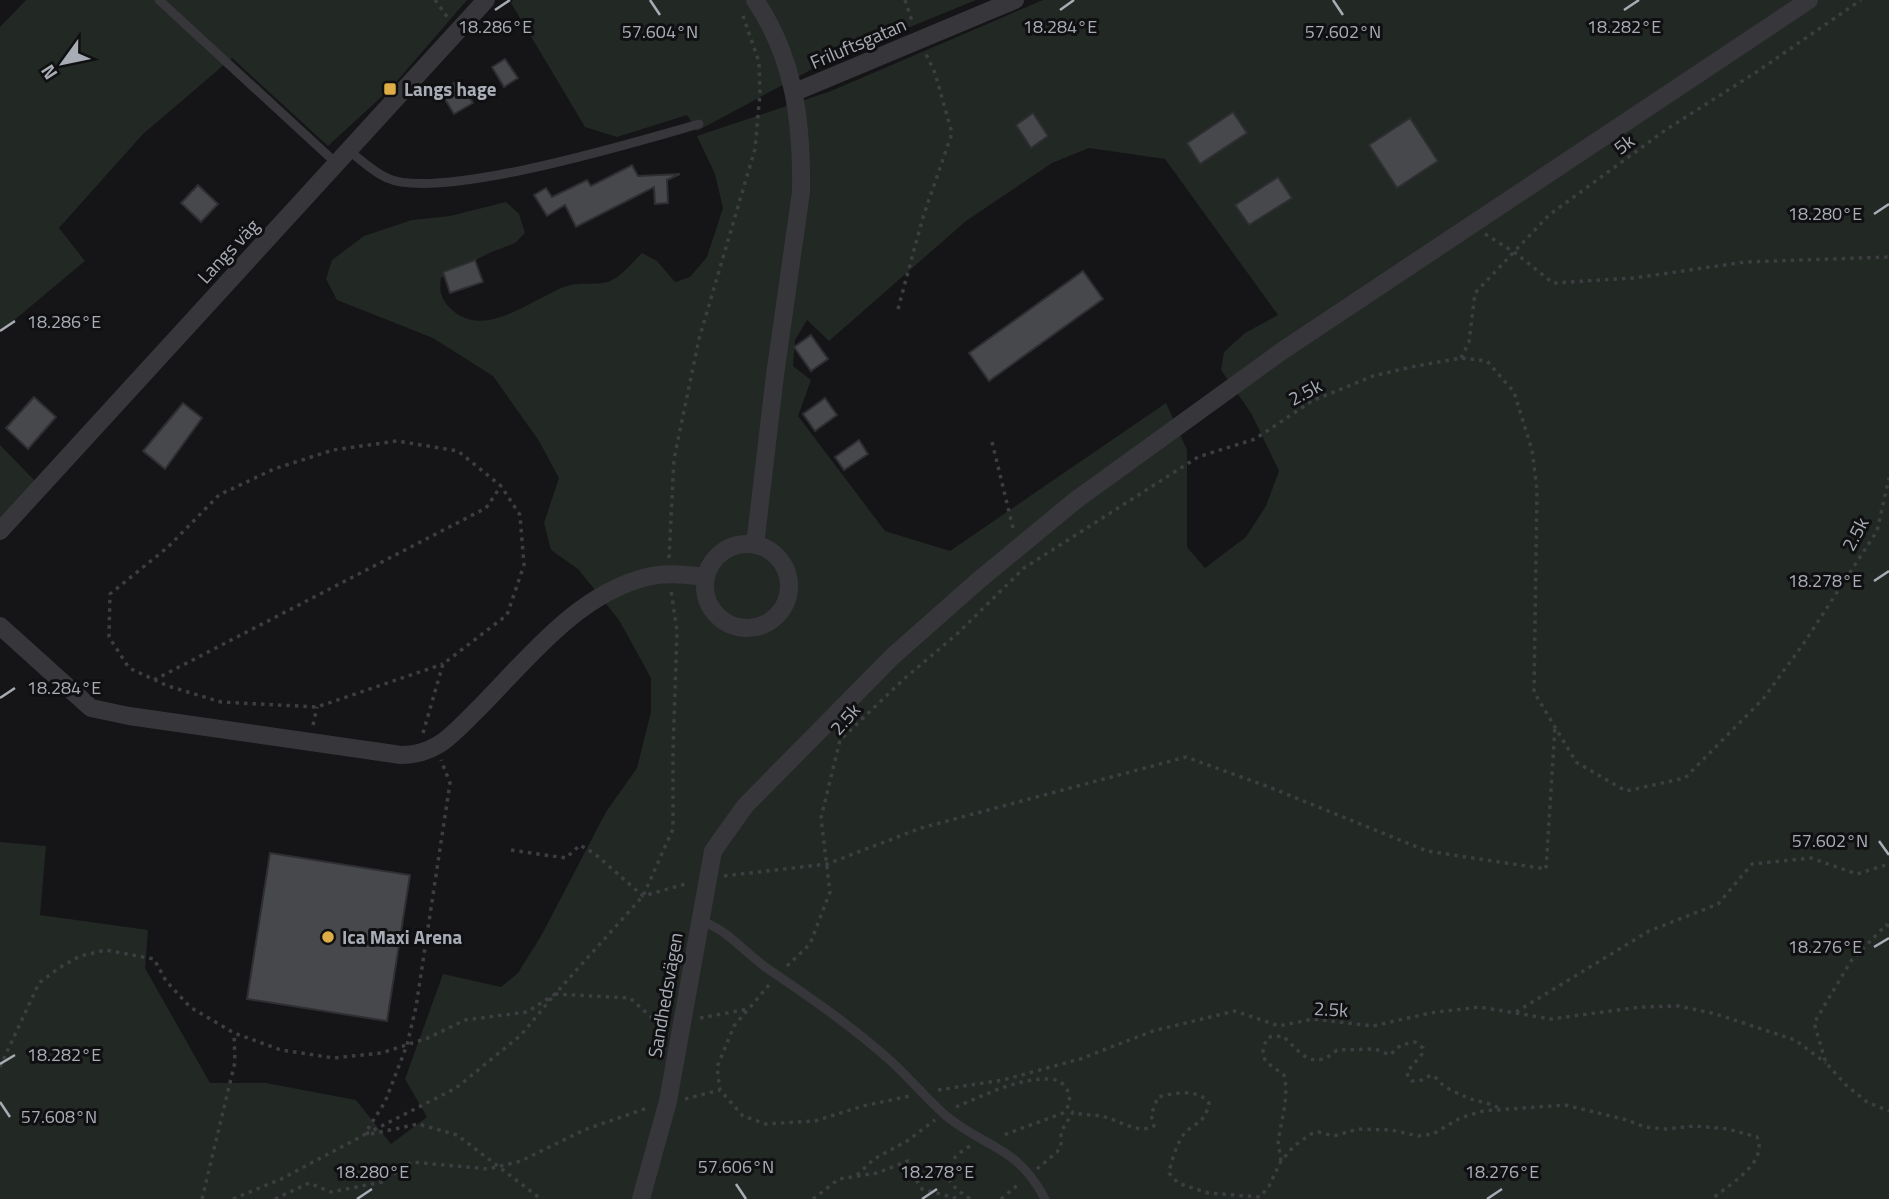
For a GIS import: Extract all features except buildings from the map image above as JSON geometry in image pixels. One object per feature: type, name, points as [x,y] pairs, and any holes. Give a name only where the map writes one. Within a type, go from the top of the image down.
[{"type":"street","name":"Langs väg","points":[[0,531],[485,0]]},
{"type":"street","name":"Friluftsgatan","points":[[795,92],[1015,0]]},
{"type":"street","name":"Sandhedsvägen","points":[[641,1199],[668,1101],[713,851],[745,806],[893,656],[1076,500],[1282,351],[1809,0]]},
{"type":"street","points":[[748,4],[781,47],[795,92],[800,119],[801,192],[775,375],[755,545]]},
{"type":"street","points":[[742,544],[755,545],[768,549],[779,558],[790,583],[789,597],[783,609],[768,624],[741,628],[722,620],[709,604],[705,591],[706,577],[714,560],[724,551],[742,544]]},
{"type":"street","points":[[0,626],[91,708],[128,716],[388,754],[425,752],[446,740],[582,609],[620,587],[648,577],[669,574],[706,577]]},
{"type":"lane","points":[[159,0],[342,157],[388,179],[415,184],[466,180],[572,158],[699,124]]},
{"type":"lane","points":[[699,919],[727,934],[822,1005],[892,1063],[921,1094],[959,1126],[1010,1155],[1030,1174],[1045,1199]]},
{"type":"path","points":[[898,309],[923,218],[953,133],[935,73],[919,40],[905,0]]},
{"type":"path","name":"5k","points":[[1461,358],[1469,342],[1475,293],[1549,215],[1667,129],[1861,0]]},
{"type":"path","points":[[233,1199],[281,1179],[456,1088],[521,1035],[643,897],[673,829],[677,631],[669,574],[674,459],[699,339],[755,149],[760,93],[759,62],[742,15],[748,4]]},
{"type":"path","points":[[1472,225],[1514,252],[1553,283],[1634,278],[1745,262],[1889,257]]},
{"type":"path","name":"2.5k","points":[[1826,1063],[1795,1040],[1716,1014],[1679,1006],[1641,1007],[1551,1019],[1480,1007],[1430,1013],[1373,1026],[1313,1019],[1279,1026],[1235,1012],[1153,1031],[1080,1059],[1003,1080],[863,1106],[815,1121],[766,1124],[743,1116],[720,1090],[717,1067],[734,1026],[778,974],[810,944],[830,892],[821,818],[840,740],[904,679],[957,634],[1024,568],[1198,457],[1255,439],[1312,401],[1373,376],[1461,358],[1487,361],[1514,392],[1532,450],[1537,491],[1534,692],[1576,762],[1626,791],[1685,778],[1763,699],[1804,643],[1877,531],[1889,478]]},
{"type":"path","points":[[397,441],[458,451],[501,486],[520,515],[524,565],[507,615],[443,664],[317,707],[221,702],[168,687],[129,668],[110,637],[110,594],[168,547],[219,495],[274,469],[333,450],[397,441]]},
{"type":"path","points":[[992,442],[1018,547]]},
{"type":"path","points":[[154,680],[486,508],[501,486]]},
{"type":"path","points":[[364,1135],[384,1102],[407,1045],[416,1007],[450,783],[446,766],[425,752],[443,664]]},
{"type":"path","points":[[643,897],[707,878],[827,864],[920,828],[1186,757],[1269,787],[1427,851],[1546,869],[1555,726]]},
{"type":"path","points":[[511,850],[566,858],[580,845],[595,854],[643,897]]},
{"type":"path","points":[[1514,1013],[1649,931],[1718,904],[1752,864],[1811,858],[1857,874],[1889,864]]},
{"type":"path","points":[[1889,926],[1886,925],[1851,961],[1814,1023],[1826,1063],[1846,1085],[1867,1102],[1889,1111]]},
{"type":"path","points":[[0,1068],[39,983],[80,956],[106,950],[154,959],[166,981],[190,1007],[234,1032],[281,1050],[334,1059],[381,1054],[428,1038],[465,1020],[527,1012],[555,994],[630,998],[662,1026],[749,1009]]},
{"type":"path","points":[[202,1199],[235,1062],[234,1032]]},
{"type":"path","points":[[1281,1161],[1278,1141],[1286,1087],[1284,1075],[1264,1060],[1262,1052],[1268,1037],[1283,1036],[1303,1056],[1316,1061],[1329,1057],[1337,1050],[1375,1049],[1390,1055],[1401,1045],[1415,1042],[1423,1048],[1422,1054],[1407,1072],[1412,1081],[1431,1075],[1463,1096],[1479,1102],[1485,1101],[1502,1110]]},
{"type":"path","points":[[275,1199],[309,1183],[331,1192],[382,1182],[412,1162],[488,1169],[497,1167],[521,1161],[584,1130],[668,1101],[720,1090]]},
{"type":"path","points":[[1001,1199],[1057,1152],[1063,1127],[1073,1112],[1109,1118],[1132,1128],[1149,1128],[1154,1126],[1151,1115],[1158,1097],[1179,1093],[1199,1095],[1209,1103],[1207,1112],[1198,1125],[1187,1131],[1182,1138],[1170,1173],[1178,1183],[1208,1193],[1260,1196],[1269,1186],[1281,1161],[1294,1146],[1311,1134],[1325,1133],[1334,1136],[1358,1129],[1391,1130],[1418,1136],[1433,1134],[1460,1118],[1473,1114],[1565,1105],[1645,1127],[1665,1129],[1693,1126],[1728,1129],[1757,1137],[1761,1149],[1757,1158],[1712,1199]]},
{"type":"path","points":[[364,1135],[418,1124],[457,1135],[541,1199]]},
{"type":"path","points":[[813,1199],[839,1179],[877,1173],[908,1161],[912,1162],[915,1178],[922,1189],[959,1199]]},
{"type":"shaded area","points":[[26,0],[467,0],[390,89],[328,146],[232,58],[143,134],[59,228],[85,261],[0,332],[0,27]]},
{"type":"shaded area","points":[[513,0],[976,0],[829,60],[697,131],[687,115],[617,137],[585,127],[511,3]]},
{"type":"shaded area","points":[[1043,0],[1889,0],[1889,1199],[0,1199],[0,842],[46,846],[40,915],[148,930],[145,968],[210,1083],[266,1083],[356,1100],[391,1144],[427,1117],[405,1079],[443,974],[501,987],[518,973],[541,936],[606,812],[637,768],[651,712],[651,678],[619,620],[578,569],[551,550],[544,523],[559,478],[539,441],[493,376],[433,338],[337,300],[326,279],[332,260],[364,236],[412,220],[450,216],[506,202],[519,214],[525,233],[515,243],[441,278],[444,300],[462,317],[477,321],[492,319],[567,286],[609,281],[621,274],[642,253],[657,261],[675,282],[690,277],[707,257],[723,208],[715,174],[697,136],[831,91]],"holes":[[[1089,148],[1165,159],[1278,315],[1245,333],[1224,352],[1221,370],[1251,413],[1279,471],[1266,506],[1246,537],[1205,568],[1187,547],[1187,450],[1166,403],[950,551],[885,531],[798,416],[811,380],[793,366],[795,340],[807,320],[829,341],[966,221],[1052,163]]]},
{"type":"shaded area","points":[[0,445],[35,481],[0,519]]},
{"type":"place","name":"Langs hage","points":[[390,89]]},
{"type":"place","name":"Ica Maxi Arena","points":[[328,937]]}]
